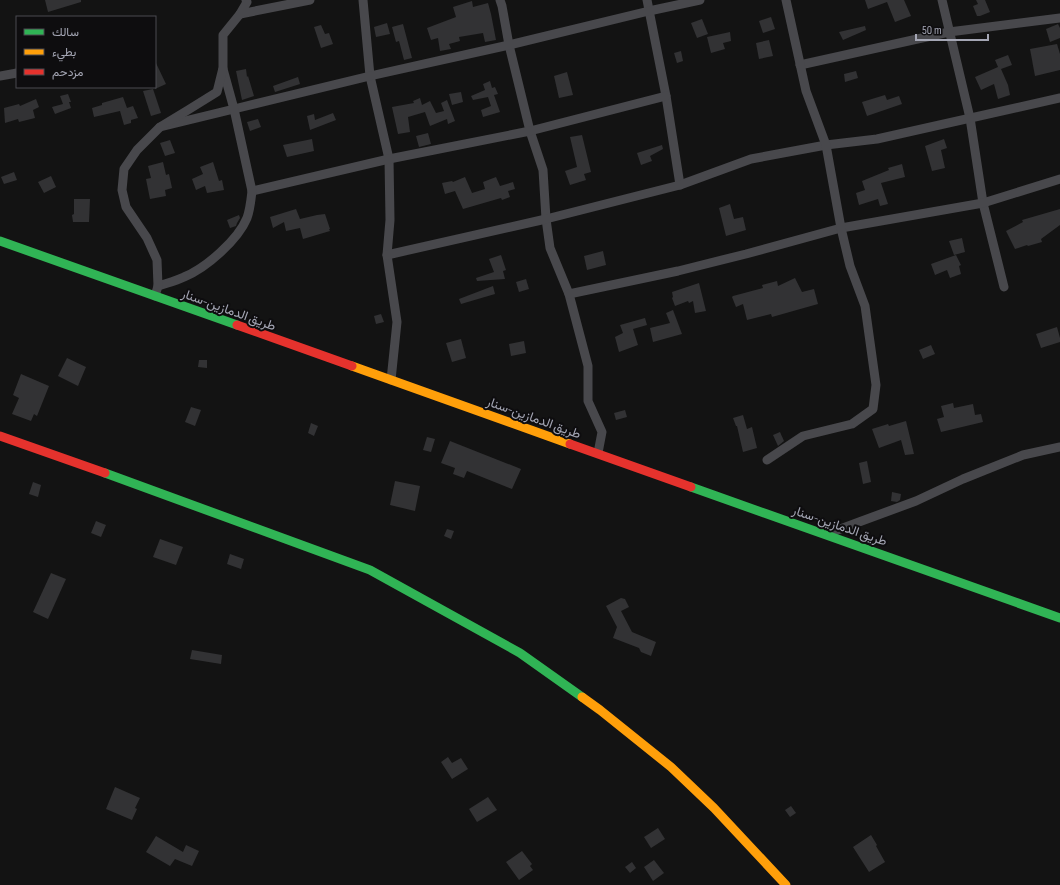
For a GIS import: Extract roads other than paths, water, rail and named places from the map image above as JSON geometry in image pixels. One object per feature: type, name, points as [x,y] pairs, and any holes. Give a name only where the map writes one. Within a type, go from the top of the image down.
[{"type":"main road","name":"طريق الدمازين-سنار","points":[[0,241],[1060,618]]},
{"type":"main road","points":[[0,436],[87,466],[370,570],[520,653],[600,710],[671,767],[714,808],[786,885]]},
{"type":"street","points":[[155,296],[158,286],[157,260],[147,238],[126,207],[122,190],[124,169],[137,150],[160,127],[217,92],[223,68],[223,35],[240,14],[247,2],[246,0]]},
{"type":"street","points":[[240,14],[310,0]]},
{"type":"street","points":[[363,0],[370,76],[389,159],[390,220],[387,255],[397,322],[391,380]]},
{"type":"street","points":[[500,0],[509,45],[530,131],[543,170],[546,219],[550,248],[569,294],[588,366],[588,401],[602,432],[598,453]]},
{"type":"street","points":[[647,0],[666,96],[680,185]]},
{"type":"street","points":[[160,127],[370,76],[700,0]]},
{"type":"street","points":[[767,460],[803,436],[852,424],[873,409],[876,385],[865,306],[850,266],[841,228],[826,145],[806,91],[786,0]]},
{"type":"street","points":[[942,0],[970,118],[984,203],[1004,288]]},
{"type":"street","points":[[800,65],[949,32],[1060,18]]},
{"type":"street","points":[[158,286],[185,277],[208,263],[235,238],[246,218],[252,199],[252,191],[223,68]]},
{"type":"street","points":[[0,76],[16,73]]},
{"type":"street","points":[[252,191],[389,159],[530,131],[666,96]]},
{"type":"street","points":[[387,255],[546,219],[680,185],[751,159],[826,145],[877,139],[1060,98]]},
{"type":"street","points":[[569,294],[678,271],[841,228],[984,203],[1060,179]]},
{"type":"street","points":[[827,534],[916,501],[963,479],[1022,455],[1060,447]]}]
